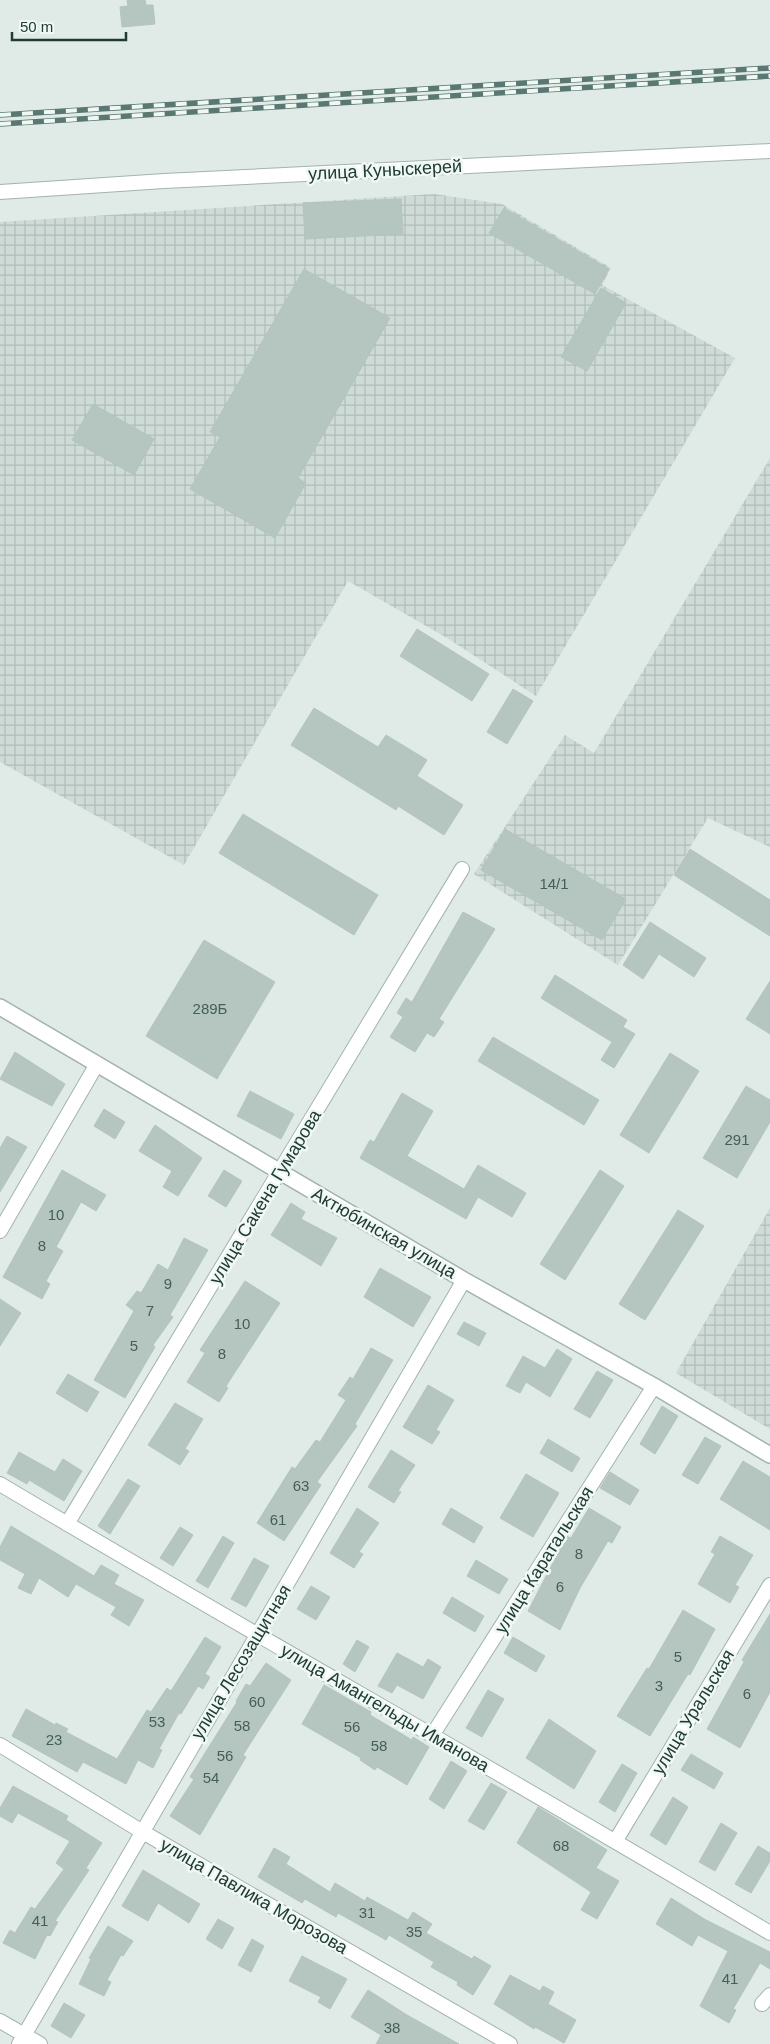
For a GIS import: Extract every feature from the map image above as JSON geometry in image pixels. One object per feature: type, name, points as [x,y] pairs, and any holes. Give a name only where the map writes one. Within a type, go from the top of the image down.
[{"type":"street","name":"улица Куныскерей","points":[[0,192],[164,181],[770,151]]},
{"type":"street","name":"улица Сакена Гумарова","points":[[67,1524],[462,869]]},
{"type":"street","name":"Актюбинская улица","points":[[0,1007],[464,1280],[654,1386],[770,1455]]},
{"type":"street","points":[[0,1231],[97,1064]]},
{"type":"street","name":"улица Лесозащитная","points":[[21,2040],[141,1831],[464,1280]]},
{"type":"street","name":"улица Каратальская","points":[[433,1734],[654,1386]]},
{"type":"street","name":"улица Амангельды Иманова","points":[[0,1484],[257,1635],[616,1840],[770,1933]]},
{"type":"street","name":"улица Уральская","points":[[616,1840],[770,1584]]},
{"type":"street","name":"улица Павлика Морозова","points":[[0,1745],[141,1831],[510,2044]]},
{"type":"street","points":[[0,2021],[21,2040],[40,2044]]},
{"type":"shaded area","points":[[434,194],[502,204],[611,268],[602,285],[735,358],[536,696],[447,638],[348,581],[184,865],[0,762],[0,222]]},
{"type":"shaded area","points":[[770,458],[770,847],[708,818],[618,965],[474,874],[565,735],[594,753]]},
{"type":"shaded area","points":[[770,1208],[770,1429],[676,1373]]},
{"type":"building","points":[[127,0],[145,0],[146,5],[153,5],[155,24],[122,27],[120,7],[128,6]]},
{"type":"building","points":[[401,199],[403,234],[305,239],[303,203]]},
{"type":"building","points":[[504,208],[609,269],[595,294],[489,233]]},
{"type":"building","points":[[304,269],[390,318],[298,478],[306,483],[275,538],[190,489],[220,437],[210,432]]},
{"type":"building","points":[[601,288],[626,303],[587,371],[561,357]]},
{"type":"building","points":[[93,404],[154,439],[134,475],[72,440]]},
{"type":"building","points":[[417,629],[489,674],[472,701],[400,656]]},
{"type":"building","points":[[513,689],[533,701],[507,744],[487,732]]},
{"type":"building","points":[[314,708],[378,747],[386,735],[427,760],[417,776],[463,805],[444,835],[398,806],[396,810],[291,745]]},
{"type":"building","points":[[243,814],[378,895],[354,935],[219,853]]},
{"type":"building","points":[[505,829],[626,899],[602,940],[481,870]]},
{"type":"building","points":[[690,849],[770,900],[770,936],[674,875]]},
{"type":"building","points":[[463,912],[495,929],[439,1019],[444,1022],[434,1037],[427,1033],[415,1052],[390,1037],[403,1017],[397,1013],[406,998],[412,1002]]},
{"type":"building","points":[[650,922],[706,958],[694,977],[659,954],[643,979],[623,965]]},
{"type":"building","points":[[204,940],[275,982],[217,1079],[146,1036]]},
{"type":"building","points":[[555,975],[627,1020],[623,1027],[635,1034],[614,1068],[601,1060],[612,1042],[541,998]]},
{"type":"building","points":[[770,981],[770,1034],[746,1019]]},
{"type":"building","points":[[493,1037],[599,1100],[584,1125],[478,1061]]},
{"type":"building","points":[[15,1052],[65,1084],[52,1106],[0,1079]]},
{"type":"building","points":[[670,1053],[699,1071],[649,1153],[620,1135]]},
{"type":"building","points":[[746,1086],[770,1100],[770,1122],[737,1178],[703,1158]]},
{"type":"building","points":[[250,1091],[294,1114],[281,1139],[237,1116]]},
{"type":"building","points":[[402,1093],[433,1111],[407,1156],[464,1189],[478,1165],[526,1193],[512,1217],[478,1197],[466,1219],[360,1158],[370,1140],[374,1142]]},
{"type":"building","points":[[104,1109],[125,1122],[115,1139],[94,1126]]},
{"type":"building","points":[[155,1125],[202,1158],[178,1196],[163,1187],[172,1171],[139,1151]]},
{"type":"building","points":[[7,1136],[27,1147],[0,1192],[0,1148]]},
{"type":"building","points":[[62,1170],[106,1195],[96,1211],[81,1202],[56,1247],[63,1251],[46,1281],[50,1284],[42,1299],[3,1277]]},
{"type":"building","points":[[224,1170],[242,1181],[226,1207],[208,1196]]},
{"type":"building","points":[[600,1170],[624,1186],[565,1280],[540,1264]]},
{"type":"building","points":[[291,1203],[305,1212],[301,1219],[337,1238],[321,1266],[271,1235]]},
{"type":"building","points":[[678,1210],[704,1226],[645,1320],[619,1304]]},
{"type":"building","points":[[184,1238],[208,1250],[170,1315],[173,1317],[153,1345],[155,1347],[125,1398],[94,1380],[134,1311],[126,1305],[137,1291],[141,1293],[158,1264],[168,1270]]},
{"type":"building","points":[[380,1268],[431,1297],[413,1327],[364,1297]]},
{"type":"building","points":[[245,1281],[280,1303],[226,1386],[228,1388],[219,1402],[187,1382],[205,1353],[200,1350]]},
{"type":"building","points":[[0,1299],[21,1313],[0,1346]]},
{"type":"building","points":[[464,1322],[486,1333],[479,1346],[457,1334]]},
{"type":"building","points":[[371,1348],[393,1360],[355,1424],[357,1426],[317,1482],[321,1485],[284,1541],[257,1523],[292,1467],[295,1469],[316,1440],[320,1442],[346,1400],[338,1395],[350,1377],[353,1379]]},
{"type":"building","points":[[557,1349],[572,1359],[550,1397],[526,1382],[520,1393],[506,1386],[523,1356],[545,1368]]},
{"type":"building","points":[[597,1371],[613,1380],[590,1418],[574,1409]]},
{"type":"building","points":[[68,1374],[99,1392],[87,1412],[56,1393]]},
{"type":"building","points":[[428,1385],[454,1400],[436,1430],[440,1432],[432,1444],[403,1427]]},
{"type":"building","points":[[175,1403],[203,1419],[185,1449],[189,1451],[180,1465],[148,1445]]},
{"type":"building","points":[[662,1406],[678,1416],[655,1454],[640,1444]]},
{"type":"building","points":[[705,1437],[721,1446],[698,1484],[682,1475]]},
{"type":"building","points":[[548,1439],[580,1458],[572,1472],[540,1453]]},
{"type":"building","points":[[391,1450],[415,1465],[398,1491],[401,1492],[394,1503],[368,1487]]},
{"type":"building","points":[[19,1452],[55,1472],[63,1459],[82,1471],[64,1501],[29,1480],[27,1484],[7,1473]]},
{"type":"building","points":[[743,1461],[770,1477],[770,1530],[720,1499]]},
{"type":"building","points":[[610,1472],[639,1490],[630,1505],[600,1488]]},
{"type":"building","points":[[526,1474],[559,1493],[533,1537],[500,1518]]},
{"type":"building","points":[[128,1479],[140,1486],[110,1534],[98,1526]]},
{"type":"building","points":[[357,1508],[379,1523],[359,1552],[363,1554],[354,1568],[330,1553]]},
{"type":"building","points":[[451,1508],[483,1527],[474,1543],[442,1524]]},
{"type":"building","points":[[589,1508],[621,1527],[612,1543],[608,1541],[580,1588],[560,1630],[528,1611],[557,1555],[568,1537],[571,1538]]},
{"type":"building","points":[[11,1526],[94,1576],[101,1565],[119,1575],[114,1584],[144,1600],[129,1626],[111,1615],[116,1607],[76,1584],[68,1597],[39,1578],[31,1594],[18,1588],[25,1574],[0,1560],[0,1547]]},
{"type":"building","points":[[180,1527],[193,1535],[173,1566],[160,1558]]},
{"type":"building","points":[[223,1536],[234,1543],[208,1588],[196,1581]]},
{"type":"building","points":[[720,1536],[753,1555],[735,1585],[739,1587],[730,1603],[698,1584],[715,1554],[711,1552]]},
{"type":"building","points":[[254,1558],[269,1566],[246,1607],[231,1599]]},
{"type":"building","points":[[476,1560],[508,1579],[499,1594],[467,1576]]},
{"type":"building","points":[[311,1586],[330,1597],[316,1620],[297,1609]]},
{"type":"building","points":[[452,1597],[484,1616],[475,1632],[443,1613]]},
{"type":"building","points":[[683,1610],[715,1629],[690,1675],[688,1674],[650,1736],[617,1716],[647,1668],[649,1669]]},
{"type":"building","points":[[770,1614],[770,1692],[740,1748],[707,1729],[744,1662],[742,1660]]},
{"type":"building","points":[[205,1637],[221,1647],[205,1674],[210,1677],[203,1689],[198,1686],[181,1714],[179,1713],[159,1749],[162,1750],[153,1768],[138,1760],[126,1784],[83,1762],[77,1772],[12,1736],[26,1709],[55,1725],[56,1723],[68,1729],[66,1732],[117,1759],[147,1710],[151,1712],[167,1688],[171,1691]]},
{"type":"building","points":[[513,1637],[545,1656],[536,1672],[504,1653]]},
{"type":"building","points":[[357,1640],[369,1647],[355,1672],[343,1664]]},
{"type":"building","points":[[397,1653],[423,1667],[428,1659],[441,1667],[423,1699],[397,1685],[392,1693],[378,1686]]},
{"type":"building","points":[[266,1663],[291,1680],[243,1755],[246,1757],[200,1835],[170,1816],[194,1779],[190,1777],[237,1702],[246,1684],[250,1686]]},
{"type":"building","points":[[324,1685],[371,1712],[370,1715],[412,1740],[413,1737],[429,1747],[407,1785],[377,1767],[375,1770],[360,1760],[361,1758],[302,1724]]},
{"type":"building","points":[[488,1690],[504,1699],[482,1737],[466,1728]]},
{"type":"building","points":[[549,1719],[596,1751],[574,1789],[526,1758]]},
{"type":"building","points":[[691,1754],[723,1773],[714,1789],[681,1770]]},
{"type":"building","points":[[451,1761],[467,1771],[444,1809],[429,1799]]},
{"type":"building","points":[[622,1764],[637,1773],[615,1812],[599,1802]]},
{"type":"building","points":[[491,1783],[507,1792],[484,1830],[468,1821]]},
{"type":"building","points":[[13,1786],[68,1816],[66,1820],[102,1843],[86,1868],[89,1870],[55,1921],[58,1922],[50,1936],[47,1935],[35,1959],[3,1943],[10,1930],[15,1933],[31,1907],[35,1909],[64,1869],[56,1863],[70,1841],[18,1813],[12,1823],[0,1816],[0,1808]]},
{"type":"building","points":[[673,1797],[688,1807],[666,1845],[650,1835]]},
{"type":"building","points":[[538,1807],[607,1850],[596,1868],[619,1881],[597,1919],[581,1910],[591,1892],[517,1843]]},
{"type":"building","points":[[721,1823],[737,1833],[715,1871],[699,1862]]},
{"type":"building","points":[[758,1846],[770,1853],[770,1861],[751,1893],[735,1884]]},
{"type":"building","points":[[274,1848],[290,1857],[286,1864],[330,1892],[335,1883],[365,1901],[367,1897],[408,1920],[413,1912],[432,1924],[426,1933],[472,1959],[474,1956],[491,1966],[473,1995],[457,1985],[458,1982],[431,1967],[434,1962],[389,1935],[386,1940],[338,1913],[336,1917],[305,1899],[302,1903],[258,1877]]},
{"type":"building","points":[[143,1870],[200,1904],[189,1923],[158,1903],[148,1921],[122,1906]]},
{"type":"building","points":[[671,1898],[706,1920],[770,1952],[770,1969],[760,1963],[733,2009],[736,2010],[729,2023],[700,2006],[728,1951],[698,1935],[692,1946],[656,1924]]},
{"type":"building","points":[[218,1919],[234,1928],[222,1949],[206,1939]]},
{"type":"building","points":[[108,1926],[133,1941],[123,1956],[121,1955],[107,1980],[111,1982],[104,1996],[79,1984],[91,1959],[89,1958]]},
{"type":"building","points":[[252,1939],[264,1946],[251,1972],[238,1965]]},
{"type":"building","points":[[302,1956],[347,1979],[330,2009],[318,2002],[321,1997],[289,1981]]},
{"type":"building","points":[[510,1975],[540,1991],[543,1986],[554,1992],[548,2004],[576,2020],[564,2043],[535,2027],[534,2029],[494,2004]]},
{"type":"building","points":[[368,1990],[407,2015],[459,2044],[376,2044],[381,2035],[351,2017]]},
{"type":"building","points":[[64,2003],[85,2015],[71,2038],[51,2026]]},
{"type":"railway","points":[[0,115],[770,68]]},
{"type":"railway","points":[[0,124],[770,76]]}]
